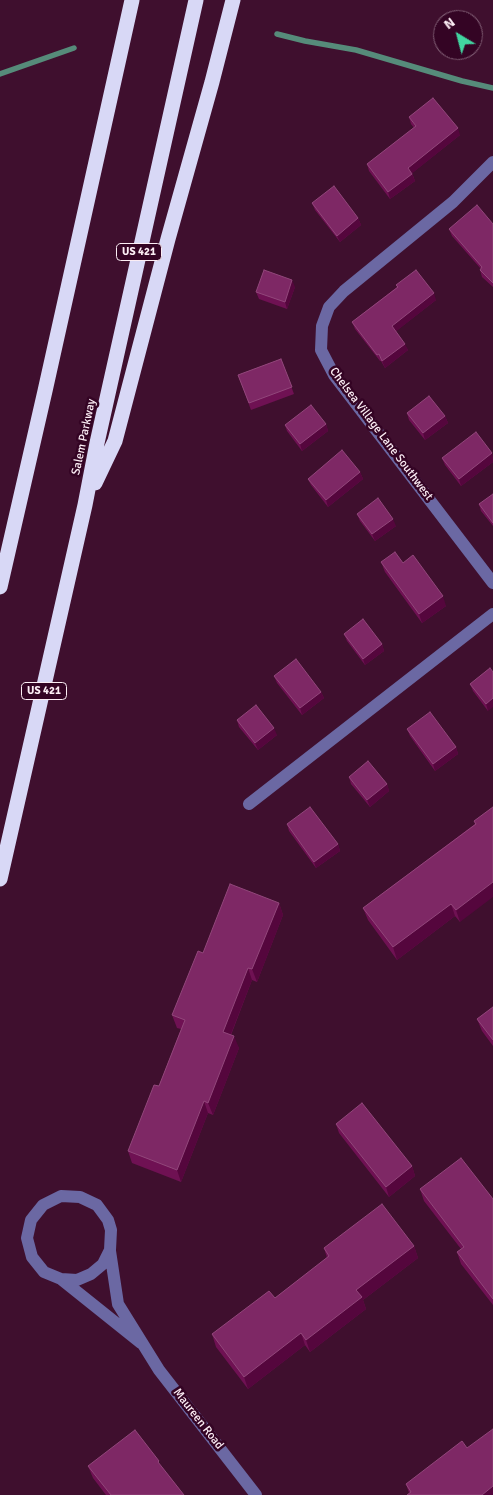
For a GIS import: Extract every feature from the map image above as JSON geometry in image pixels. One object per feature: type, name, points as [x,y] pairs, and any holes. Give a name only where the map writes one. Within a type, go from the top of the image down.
[{"type":"highway","points":[[0,587],[132,0]]},
{"type":"highway","name":"Salem Parkway","points":[[0,879],[85,505],[97,443],[196,0]]},
{"type":"highway","points":[[85,505],[115,441],[168,239],[212,82],[232,0]]},
{"type":"street","name":"Chelsea Village Lane Southwest","points":[[491,169],[344,291],[329,307],[322,326],[321,350],[334,375],[493,583]]},
{"type":"street","points":[[250,804],[493,614]]},
{"type":"street","name":"Maureen Road","points":[[141,1343],[61,1280],[44,1272],[32,1257],[27,1238],[31,1220],[43,1205],[61,1196],[80,1197],[97,1206],[108,1220],[111,1230],[110,1250],[118,1304],[141,1343],[163,1374],[256,1495]]},
{"type":"street","points":[[61,1280],[77,1280],[91,1274],[103,1264],[110,1250]]},
{"type":"building","points":[[433,98],[458,128],[408,168],[412,174],[388,192],[367,164],[416,126],[409,117]]},
{"type":"building","points":[[334,186],[358,218],[337,236],[312,203]]},
{"type":"building","points":[[477,205],[493,224],[493,283],[480,270],[482,267],[449,229]]},
{"type":"building","points":[[264,270],[292,280],[285,302],[256,292]]},
{"type":"building","points":[[416,270],[434,293],[392,326],[405,344],[382,361],[379,354],[377,355],[352,322],[398,287],[396,285]]},
{"type":"building","points":[[281,359],[292,387],[249,403],[238,375]]},
{"type":"building","points":[[429,396],[445,416],[423,433],[407,413]]},
{"type":"building","points":[[311,405],[326,424],[300,444],[285,425]]},
{"type":"building","points":[[476,432],[492,453],[459,479],[442,458]]},
{"type":"building","points":[[342,450],[360,472],[326,500],[308,479]]},
{"type":"building","points":[[493,494],[493,523],[479,504]]},
{"type":"building","points":[[378,498],[393,519],[372,534],[357,514]]},
{"type":"building","points":[[395,552],[403,563],[413,555],[443,596],[419,614],[381,562]]},
{"type":"building","points":[[363,619],[382,644],[363,659],[344,634]]},
{"type":"building","points":[[296,659],[321,692],[300,708],[274,676]]},
{"type":"building","points":[[490,668],[493,672],[493,698],[486,704],[470,684]]},
{"type":"building","points":[[256,705],[274,728],[255,743],[237,720]]},
{"type":"building","points":[[430,712],[456,747],[433,764],[407,729]]},
{"type":"building","points":[[368,761],[387,784],[367,800],[349,777]]},
{"type":"building","points":[[310,807],[338,844],[314,862],[287,824]]},
{"type":"building","points":[[493,807],[493,882],[456,910],[451,904],[393,947],[363,908],[476,824],[474,821]]},
{"type":"building","points":[[230,884],[279,903],[252,969],[248,968],[223,1032],[234,1036],[208,1103],[204,1101],[177,1170],[128,1151],[154,1085],[159,1086],[185,1020],[172,1015],[198,951],[203,953]]},
{"type":"building","points":[[493,1007],[493,1040],[477,1019]]},
{"type":"building","points":[[362,1103],[412,1166],[386,1187],[336,1124]]},
{"type":"building","points":[[461,1158],[493,1199],[493,1299],[457,1252],[464,1247],[420,1189]]},
{"type":"building","points":[[382,1204],[414,1246],[356,1290],[362,1297],[306,1340],[301,1333],[244,1377],[212,1334],[269,1291],[275,1298],[329,1256],[324,1248]]},
{"type":"building","points":[[493,1429],[493,1486],[482,1495],[407,1495],[411,1492],[406,1484],[462,1441],[467,1448]]},
{"type":"building","points":[[135,1430],[184,1495],[111,1495],[88,1466]]},
{"type":"waterway","points":[[277,34],[356,50],[462,81],[493,88]]},
{"type":"waterway","points":[[0,74],[74,48]]}]
